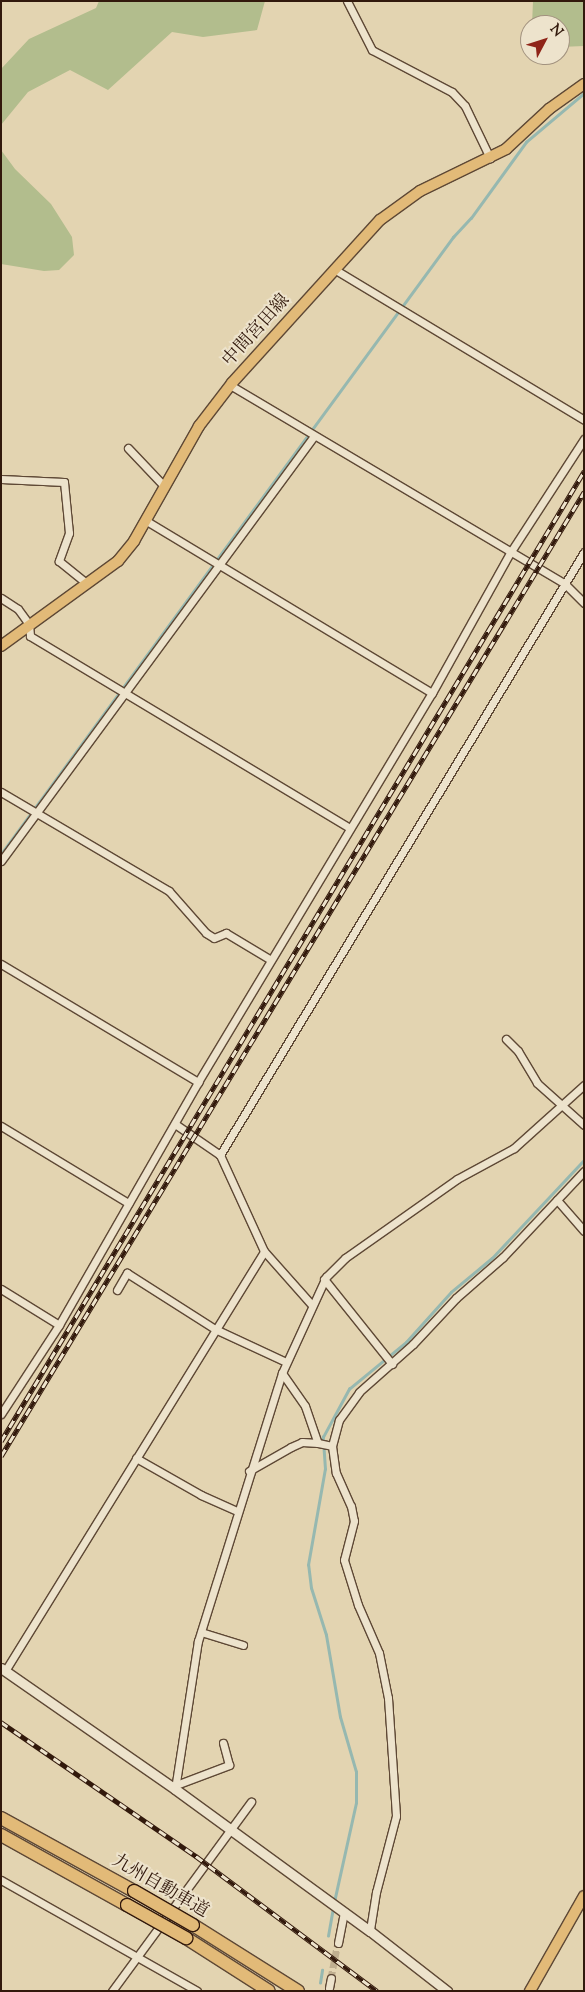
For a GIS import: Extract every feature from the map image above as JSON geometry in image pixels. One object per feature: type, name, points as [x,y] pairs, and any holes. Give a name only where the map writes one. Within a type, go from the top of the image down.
[{"type":"highway","name":"九州自動車道","points":[[1,1818],[194,1925],[298,1991]]},
{"type":"highway","name":"九州自動車道","points":[[1,1836],[186,1938],[269,1991]]},
{"type":"main road","name":"中間宮田線","points":[[1,646],[118,561],[145,520],[199,426],[230,385],[380,220],[401,203],[440,180],[490,158],[520,139],[549,109],[584,84]]},
{"type":"main road","points":[[530,1991],[584,1896]]},
{"type":"street","points":[[347,1],[372,50],[452,92],[465,106],[490,158]]},
{"type":"street","points":[[334,269],[584,420]]},
{"type":"street","points":[[230,385],[565,584],[584,603]]},
{"type":"street","points":[[1,861],[127,693],[314,436]]},
{"type":"street","points":[[1,1414],[60,1325],[198,1082],[432,693],[510,553],[584,439]]},
{"type":"street","points":[[128,448],[164,486]]},
{"type":"street","points":[[1,479],[64,482],[69,532],[59,561],[86,583]]},
{"type":"street","points":[[145,520],[432,693]]},
{"type":"street","points":[[220,1155],[584,552]]},
{"type":"street","points":[[1,598],[18,609],[29,624],[30,636],[350,828]]},
{"type":"street","points":[[1,792],[169,891],[206,933],[214,938],[226,933],[271,960]]},
{"type":"street","points":[[1,964],[198,1082]]},
{"type":"street","points":[[506,1039],[518,1050],[537,1083],[560,1106],[584,1125]]},
{"type":"street","points":[[176,1787],[201,1632],[249,1471],[282,1372],[311,1304],[324,1280],[345,1258],[457,1179],[514,1148],[584,1085]]},
{"type":"street","points":[[175,1124],[220,1155],[264,1251],[311,1304]]},
{"type":"street","points":[[1,1126],[128,1203]]},
{"type":"street","points":[[370,1931],[376,1892],[396,1816],[391,1715],[379,1653],[358,1605],[344,1560],[354,1521],[351,1506],[336,1473],[332,1446],[346,1407],[392,1364],[456,1298],[503,1257],[584,1171]]},
{"type":"street","points":[[557,1200],[584,1232]]},
{"type":"street","points":[[264,1251],[3,1670],[176,1787],[370,1931],[447,1991]]},
{"type":"street","points":[[116,1290],[127,1273],[216,1329],[286,1362]]},
{"type":"street","points":[[324,1280],[392,1364]]},
{"type":"street","points":[[1,1289],[60,1325]]},
{"type":"street","points":[[282,1372],[305,1406],[318,1443]]},
{"type":"street","points":[[249,1471],[302,1442],[332,1446]]},
{"type":"street","points":[[136,1458],[201,1496],[237,1511]]},
{"type":"street","points":[[201,1632],[243,1645]]},
{"type":"street","points":[[176,1787],[229,1765],[223,1743]]},
{"type":"street","points":[[112,1991],[229,1828],[251,1802]]},
{"type":"street","points":[[1,1880],[137,1955],[197,1991]]},
{"type":"street","points":[[338,1943],[342,1911]]},
{"type":"street","points":[[328,1988],[331,1978]]},
{"type":"green space","points":[[99,1],[265,1],[257,30],[203,37],[172,32],[108,90],[70,70],[28,92],[1,125],[1,69],[29,39],[96,8]]},
{"type":"green space","points":[[533,1],[584,1],[584,46],[570,47],[570,15],[532,15]]},
{"type":"green space","points":[[1,150],[15,169],[51,204],[72,237],[74,255],[59,270],[44,271],[1,264]]},
{"type":"waterway","points":[[1,854],[453,237],[471,218],[526,142],[584,93]]},
{"type":"waterway","points":[[334,1902],[356,1803],[356,1772],[340,1717],[326,1635],[311,1588],[308,1565],[325,1469],[323,1437],[349,1389],[406,1342],[451,1292],[492,1258],[584,1160]]},
{"type":"waterway","points":[[328,1936],[333,1908]]},
{"type":"waterway","points":[[320,1983],[322,1970]]},
{"type":"tunnel","points":[[331,1978],[338,1943]]},
{"type":"railway","points":[[1,1441],[584,471]]},
{"type":"railway","points":[[1,1456],[584,492]]},
{"type":"railway","points":[[1,1722],[196,1856],[377,1991]]}]
